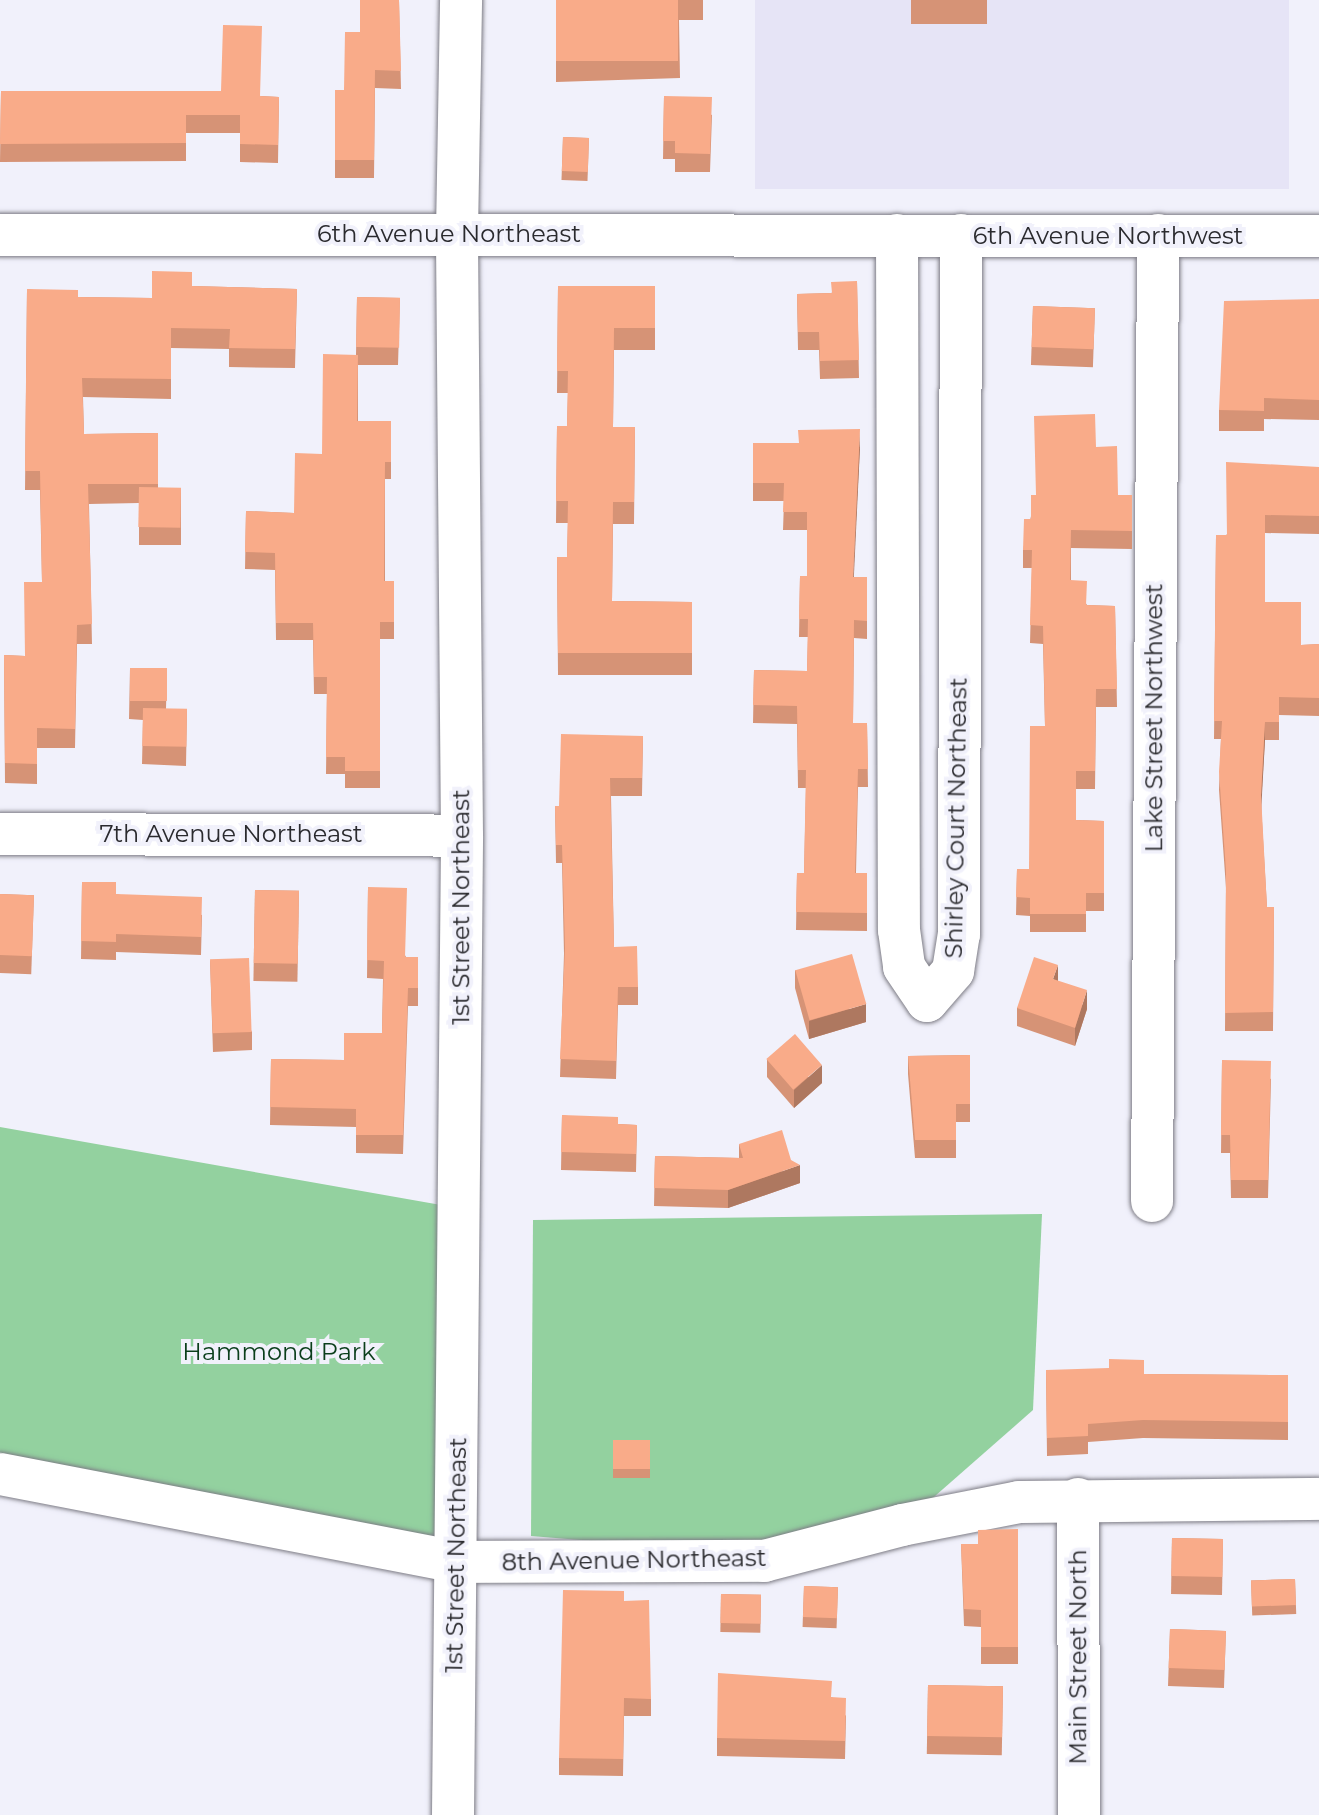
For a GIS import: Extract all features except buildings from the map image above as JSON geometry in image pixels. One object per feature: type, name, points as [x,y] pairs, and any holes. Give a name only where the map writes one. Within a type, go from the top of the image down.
[{"type":"street","name":"1st Street Northeast","points":[[453,1815],[462,836],[457,233],[461,0]]},
{"type":"street","name":"6th Avenue Northeast","points":[[0,235],[897,235]]},
{"type":"street","name":"Shirley Court Northeast","points":[[897,235],[899,930],[904,967],[927,1001],[953,971],[959,934],[961,235]]},
{"type":"street","name":"6th Avenue Northwest","points":[[897,235],[1319,236]]},
{"type":"street","name":"Lake Street Northwest","points":[[1152,1201],[1158,235]]},
{"type":"street","name":"7th Avenue Northeast","points":[[0,834],[462,836]]},
{"type":"street","name":"8th Avenue Northeast","points":[[0,1474],[457,1562],[764,1561],[987,1507],[1078,1499],[1319,1499]]},
{"type":"street","name":"Main Street North","points":[[1078,1499],[1079,1815]]},
{"type":"shaded area","points":[[755,0],[1289,0],[1289,189],[755,189]]},
{"type":"green space","name":"Hammond Park","points":[[0,1127],[458,1208],[457,1562],[0,1474]]},
{"type":"green space","points":[[1042,1214],[1033,1410],[902,1525],[715,1551],[531,1536],[533,1220]]}]
